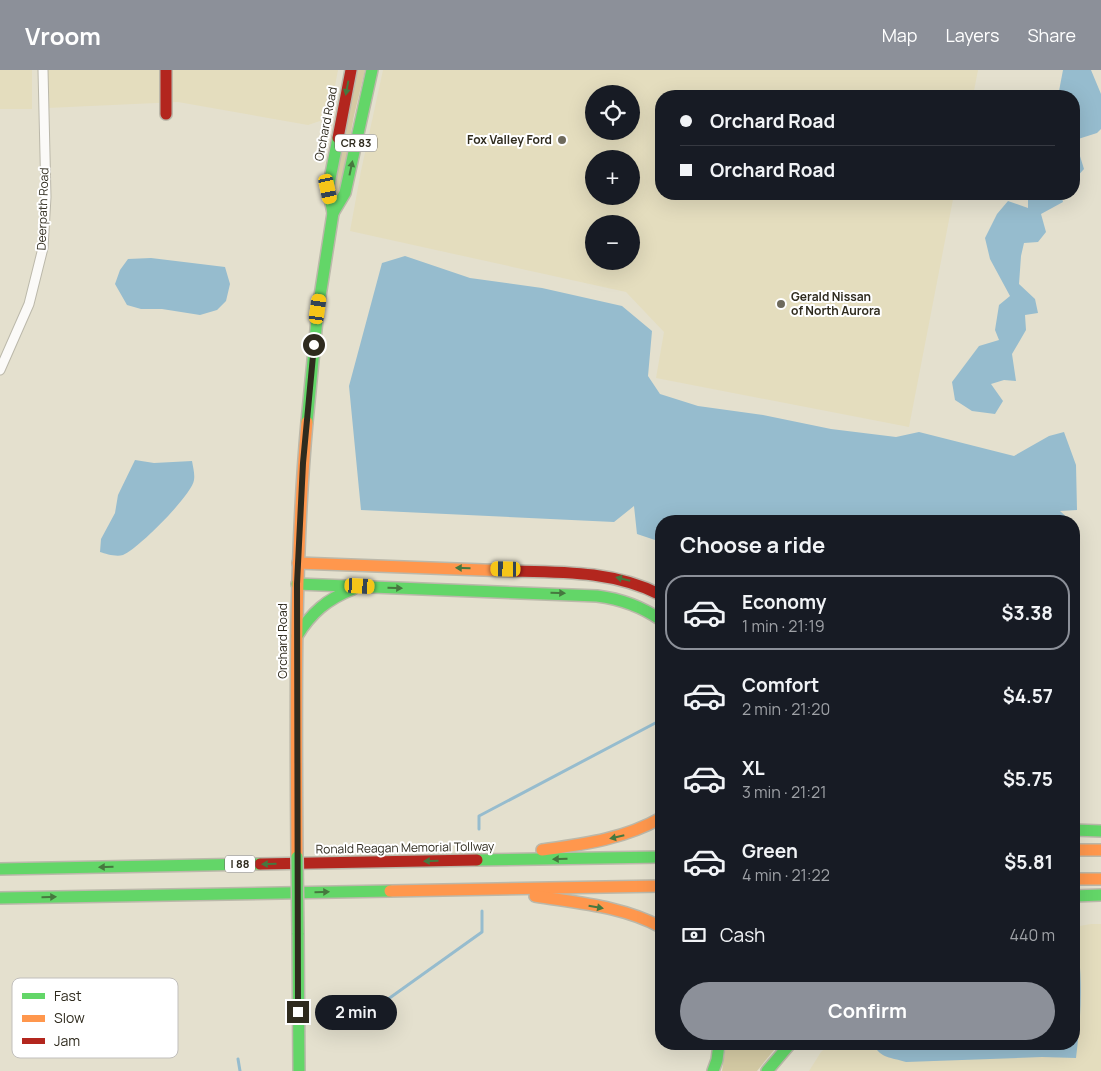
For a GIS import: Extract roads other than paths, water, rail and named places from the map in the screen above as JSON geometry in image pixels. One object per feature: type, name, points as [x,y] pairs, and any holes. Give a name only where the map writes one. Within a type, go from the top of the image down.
[{"type":"main road","points":[[166,70],[166,114]]},
{"type":"main road","name":"Orchard Road","points":[[299,1071],[297,584],[302,479],[310,380],[320,293],[333,213],[328,189],[351,70]]},
{"type":"main road","name":"Orchard Road","points":[[333,213],[345,193],[372,70]]},
{"type":"main road","points":[[298,563],[590,573],[644,585],[655,591]]},
{"type":"main road","points":[[297,584],[565,593],[610,597],[637,605],[655,616]]},
{"type":"main road","points":[[297,636],[305,622],[328,600],[360,586]]},
{"type":"main road","points":[[480,860],[625,836],[655,822]]},
{"type":"main road","points":[[1080,830],[1101,831]]},
{"type":"main road","points":[[1080,850],[1101,850]]},
{"type":"main road","name":"Ronald Reagan Memorial Tollway","points":[[0,869],[655,857]]},
{"type":"main road","points":[[1080,879],[1101,879]]},
{"type":"main road","points":[[0,898],[655,886]]},
{"type":"main road","points":[[496,890],[618,910],[640,916],[655,924]]},
{"type":"main road","points":[[1080,896],[1101,894]]},
{"type":"main road","points":[[713,1071],[718,1050]]},
{"type":"main road","points":[[768,1071],[785,1050]]},
{"type":"street","name":"Deerpath Road","points":[[0,370],[29,304],[43,248],[46,197],[43,70]]},
{"type":"water","points":[[1063,70],[1091,70],[1101,94],[1101,129],[1097,133],[1080,138],[1080,90],[1059,90]]},
{"type":"water","points":[[1080,156],[1084,169],[1080,173]]},
{"type":"water","points":[[1028,200],[1062,200],[1063,202],[1041,214],[1046,232],[1038,242],[1024,243],[1021,256],[1019,284],[1035,299],[1038,313],[1025,315],[1026,330],[1012,354],[1016,381],[1004,380],[991,384],[1003,401],[995,414],[972,411],[955,400],[952,382],[979,346],[999,340],[995,330],[999,305],[1010,296],[990,259],[985,238],[997,214],[1008,201],[1028,208]]},
{"type":"water","points":[[405,256],[470,278],[542,288],[622,306],[652,331],[648,376],[660,394],[698,406],[763,415],[831,429],[896,437],[919,432],[1014,456],[1049,436],[1064,432],[1076,465],[1077,510],[1060,511],[1064,515],[655,515],[655,540],[637,534],[634,506],[614,522],[361,510],[349,386],[382,263]]},
{"type":"water","points":[[151,258],[225,267],[230,284],[226,301],[217,310],[200,315],[162,309],[141,309],[127,305],[115,284],[120,270],[128,259]]},
{"type":"water","points":[[135,460],[154,463],[192,461],[194,480],[175,509],[152,533],[130,551],[120,556],[100,552],[101,539],[115,513],[118,495]]},
{"type":"water","points":[[1080,970],[1081,982],[1080,1020]]},
{"type":"water","points":[[877,1050],[1077,1050],[1076,1058],[1042,1057],[906,1062]]},
{"type":"waterway","points":[[479,829],[479,816],[655,723]]},
{"type":"waterway","points":[[349,1027],[482,932],[482,911]]},
{"type":"waterway","points":[[238,1059],[240,1071]]},
{"type":"place","name":"Fox Valley Ford","points":[[562,140]]},
{"type":"place","name":"Gerald Nissan of North Aurora","points":[[781,304]]}]
